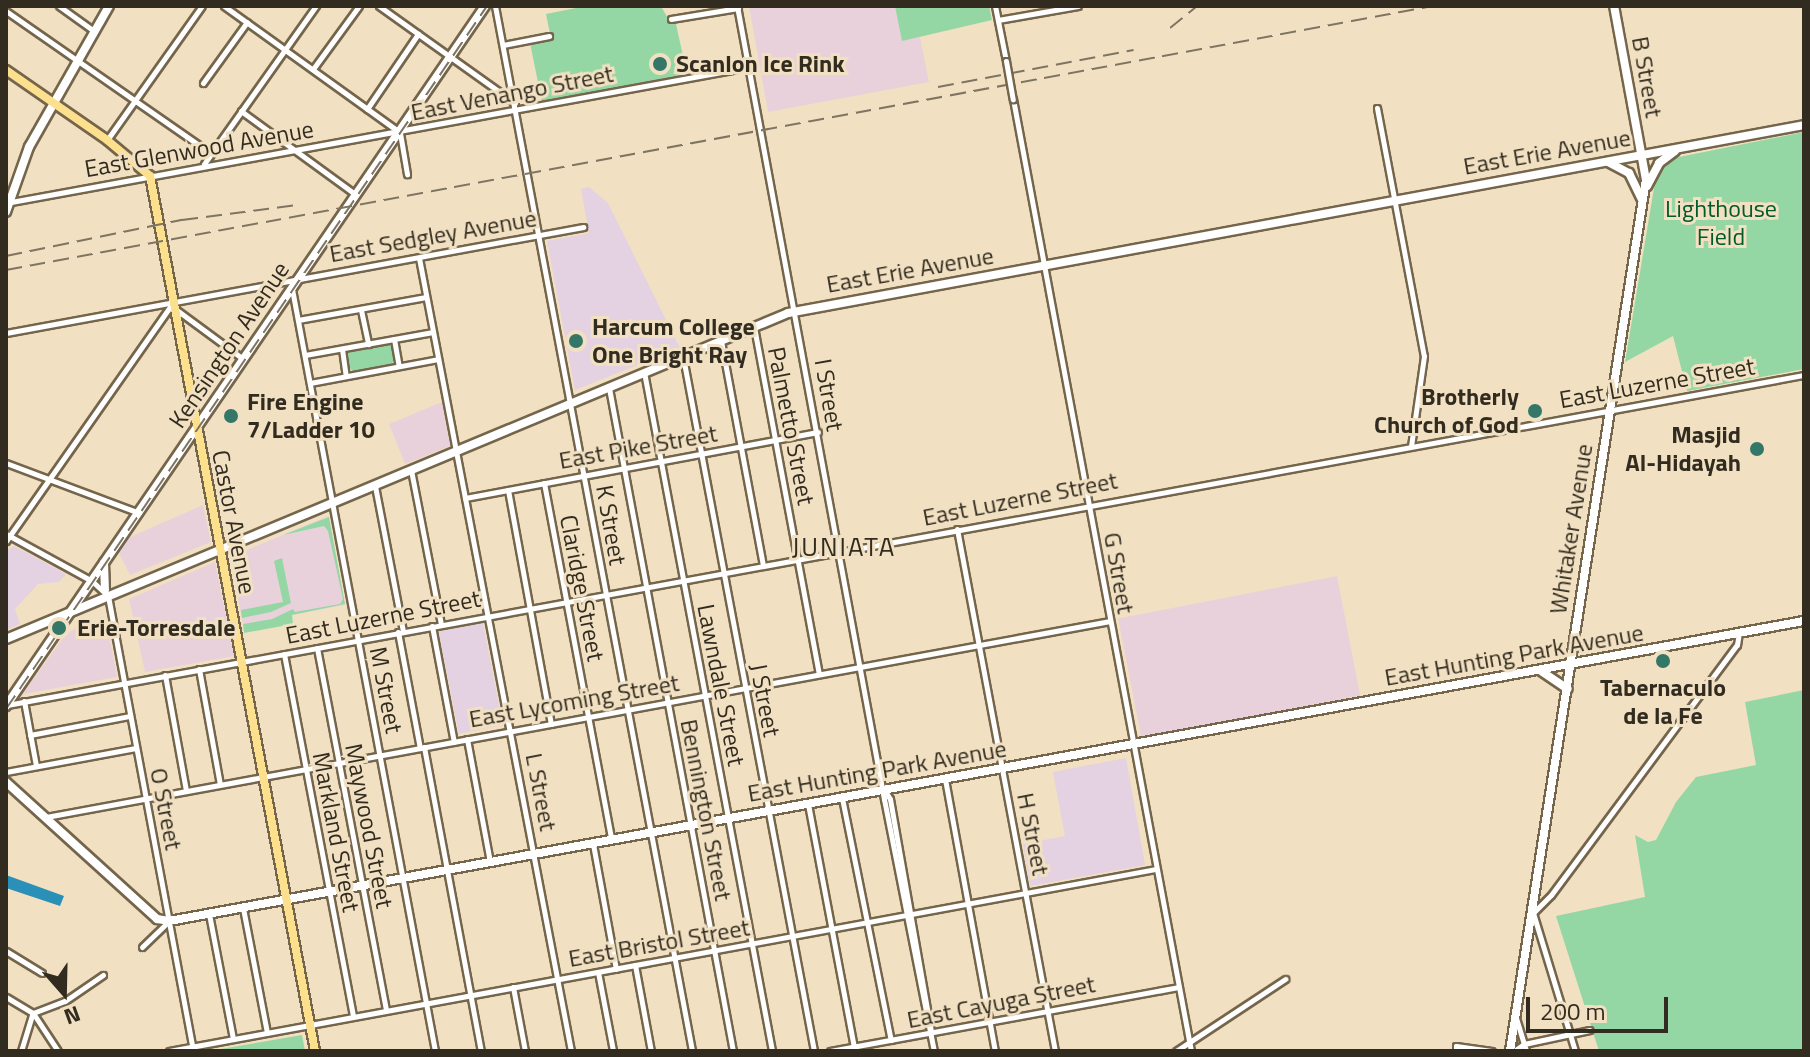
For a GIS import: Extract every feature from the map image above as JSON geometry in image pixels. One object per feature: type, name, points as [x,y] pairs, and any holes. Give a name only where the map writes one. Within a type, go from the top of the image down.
[{"type":"main road","points":[[6,212],[29,147],[109,6]]},
{"type":"main road","name":"Kensington Avenue","points":[[6,706],[485,6]]},
{"type":"main road","name":"B Street","points":[[1614,6],[1642,155]]},
{"type":"main road","points":[[6,70],[107,140],[150,176]]},
{"type":"main road","name":"East Erie Avenue","points":[[6,639],[107,593],[332,503],[753,326],[796,311],[1804,125]]},
{"type":"main road","points":[[1645,191],[1659,163],[1684,147]]},
{"type":"main road","name":"Whitaker Avenue","points":[[1512,1051],[1645,191],[1642,155]]},
{"type":"main road","points":[[1599,163],[1618,165],[1629,173],[1643,202]]},
{"type":"main road","name":"Castor Avenue","points":[[150,176],[315,1051]]},
{"type":"main road","points":[[104,563],[107,593]]},
{"type":"main road","name":"East Hunting Park Avenue","points":[[169,921],[1804,621]]},
{"type":"main road","points":[[1540,671],[1568,689]]},
{"type":"main road","points":[[6,782],[157,919],[169,921]]},
{"type":"street","points":[[59,6],[95,32]]},
{"type":"street","points":[[107,140],[202,6]]},
{"type":"street","name":"East Venango Street","points":[[224,6],[399,132],[515,106],[749,67]]},
{"type":"street","points":[[204,165],[316,6]]},
{"type":"street","points":[[313,69],[359,6]]},
{"type":"street","points":[[380,6],[515,106]]},
{"type":"street","name":"K Street","points":[[495,6],[692,1051]]},
{"type":"street","points":[[691,6],[693,16]]},
{"type":"street","name":"G Street","points":[[995,6],[1191,1051]]},
{"type":"street","points":[[998,20],[1078,6]]},
{"type":"street","points":[[671,19],[737,7]]},
{"type":"street","name":"I Street","points":[[737,7],[884,790],[890,799],[934,1051]]},
{"type":"street","points":[[6,11],[210,153]]},
{"type":"street","points":[[203,83],[247,22]]},
{"type":"street","points":[[367,109],[418,34]]},
{"type":"street","points":[[503,45],[549,36]]},
{"type":"street","points":[[1377,108],[1424,356],[1411,446]]},
{"type":"street","points":[[241,111],[356,195]]},
{"type":"street","points":[[399,132],[407,174]]},
{"type":"street","name":"East Glenwood Avenue","points":[[8,202],[399,132]]},
{"type":"street","name":"East Sedgley Avenue","points":[[6,333],[583,227]]},
{"type":"street","name":"L Street","points":[[419,258],[571,1051]]},
{"type":"street","name":"M Street","points":[[292,288],[435,1051]]},
{"type":"street","points":[[298,320],[426,297]]},
{"type":"street","points":[[107,593],[92,581],[8,537],[173,303],[180,315],[244,359]]},
{"type":"street","points":[[361,310],[368,344]]},
{"type":"street","name":"Palmetto Street","points":[[753,326],[819,674]]},
{"type":"street","points":[[305,355],[433,332]]},
{"type":"street","points":[[394,339],[399,366]]},
{"type":"street","points":[[721,340],[763,565]]},
{"type":"street","points":[[342,349],[346,376]]},
{"type":"street","name":"J Street","points":[[683,356],[814,1051]]},
{"type":"street","points":[[310,383],[438,359]]},
{"type":"street","name":"Lawndale Street","points":[[644,372],[772,1051]]},
{"type":"street","name":"East Luzerne Street","points":[[6,706],[682,579],[1804,375]]},
{"type":"street","name":"Bennington Street","points":[[609,387],[733,1051]]},
{"type":"street","name":"East Pike Street","points":[[465,498],[818,432]]},
{"type":"street","points":[[6,463],[139,513]]},
{"type":"street","points":[[411,470],[441,624]]},
{"type":"street","name":"Claridge Street","points":[[544,483],[612,840]]},
{"type":"street","points":[[375,485],[481,1051]]},
{"type":"street","points":[[508,490],[551,724]]},
{"type":"street","name":"H Street","points":[[957,529],[1055,1051]]},
{"type":"street","name":"O Street","points":[[107,593],[193,1049]]},
{"type":"street","name":"East Lycoming Street","points":[[45,817],[1110,621]]},
{"type":"street","points":[[432,626],[454,742]]},
{"type":"street","points":[[1575,1051],[1533,913],[1551,895],[1730,654],[1739,633]]},
{"type":"street","name":"Maywood Street","points":[[317,648],[386,1011]]},
{"type":"street","name":"Markland Street","points":[[284,654],[353,1017]]},
{"type":"street","points":[[199,669],[220,784]]},
{"type":"street","points":[[165,675],[186,791]]},
{"type":"street","points":[[24,701],[36,766]]},
{"type":"street","points":[[30,735],[130,716]]},
{"type":"street","points":[[467,739],[490,863]]},
{"type":"street","points":[[6,772],[136,748]]},
{"type":"street","points":[[945,779],[995,1051]]},
{"type":"street","points":[[842,798],[891,1040]]},
{"type":"street","points":[[808,804],[854,1047]]},
{"type":"street","points":[[593,844],[616,969]]},
{"type":"street","name":"East Bristol Street","points":[[169,1051],[1156,869]]},
{"type":"street","points":[[243,908],[267,1033]]},
{"type":"street","points":[[209,914],[233,1039]]},
{"type":"street","points":[[142,947],[162,932],[169,921]]},
{"type":"street","points":[[6,951],[42,973]]},
{"type":"street","points":[[635,965],[651,1051]]},
{"type":"street","points":[[598,972],[613,1051]]},
{"type":"street","points":[[33,1013],[65,1001],[103,975]]},
{"type":"street","points":[[1176,1051],[1285,979]]},
{"type":"street","points":[[513,987],[525,1051]]},
{"type":"street","name":"East Cayuga Street","points":[[830,1051],[1178,987]]},
{"type":"street","points":[[6,997],[33,1013],[58,1051]]},
{"type":"street","points":[[21,1051],[33,1013]]},
{"type":"street","points":[[1516,1017],[1525,1048]]},
{"type":"street","points":[[1512,1051],[1590,1030]]},
{"type":"street","points":[[1456,1049],[1492,1051]]},
{"type":"shaded area","points":[[749,6],[895,6],[902,40],[920,37],[929,82],[768,112]]},
{"type":"shaded area","points":[[589,187],[608,203],[680,348],[575,390],[547,241],[589,233],[581,189]]},
{"type":"shaded area","points":[[442,402],[450,446],[405,464],[389,424]]},
{"type":"shaded area","points":[[203,505],[211,542],[130,575],[119,553],[130,537]]},
{"type":"shaded area","points":[[328,516],[345,605],[243,624],[230,557]]},
{"type":"shaded area","points":[[14,546],[66,574],[59,582],[38,584],[15,609],[20,624],[6,630],[6,551]]},
{"type":"shaded area","points":[[215,562],[234,656],[145,672],[129,599]]},
{"type":"shaded area","points":[[1337,576],[1360,696],[1141,738],[1118,619]]},
{"type":"shaded area","points":[[483,623],[503,725],[459,734],[439,632]]},
{"type":"shaded area","points":[[80,625],[82,634],[108,629],[117,677],[23,694],[65,635]]},
{"type":"shaded area","points":[[1126,758],[1145,865],[1030,886],[1023,844],[1065,836],[1053,772]]},
{"type":"green space","points":[[586,6],[661,6],[671,24],[676,24],[687,74],[542,102],[530,43],[551,39],[546,14]]},
{"type":"green space","points":[[895,6],[989,6],[992,20],[902,41]]},
{"type":"green space","name":"Lighthouse Field","points":[[1804,132],[1804,369],[1687,391],[1673,336],[1625,362],[1656,176],[1674,158]]},
{"type":"green space","points":[[389,344],[394,348],[395,359],[390,366],[355,373],[347,366],[346,354],[350,349]]},
{"type":"green space","points":[[329,517],[345,604],[292,615],[293,624],[244,633],[243,624],[272,619],[293,609],[295,612],[340,604],[343,599],[328,531],[324,526],[283,535]]},
{"type":"green space","points":[[282,558],[291,603],[271,612],[242,618],[241,610],[283,602],[274,561]]},
{"type":"green space","points":[[1804,690],[1804,1051],[1599,1051],[1556,916],[1645,897],[1635,835],[1648,842],[1656,840],[1676,802],[1696,777],[1756,765],[1745,702]]},
{"type":"green space","points":[[302,1035],[305,1051],[209,1051]]},
{"type":"water","points":[[6,875],[64,896],[60,906],[6,888]]},
{"type":"railway","points":[[6,709],[487,6]]},
{"type":"railway","points":[[1170,28],[1197,6]]},
{"type":"railway","points":[[6,270],[1433,6]]},
{"type":"railway","points":[[938,87],[1134,50]]},
{"type":"railway","points":[[6,256],[182,220],[297,205]]},
{"type":"place","name":"Scanlon Ice Rink","points":[[660,64]]},
{"type":"place","name":"Harcum College One Bright Ray","points":[[576,341]]},
{"type":"place","name":"Brotherly Church of God","points":[[1535,411]]},
{"type":"place","name":"Fire Engine 7/Ladder 10","points":[[231,416]]},
{"type":"place","name":"Masjid Al-Hidayah","points":[[1757,449]]},
{"type":"place","name":"Erie-Torresdale","points":[[59,628]]},
{"type":"place","name":"Tabernaculo de la Fe","points":[[1663,661]]},
{"type":"district","name":"JUNIATA","points":[[844,547]]}]
